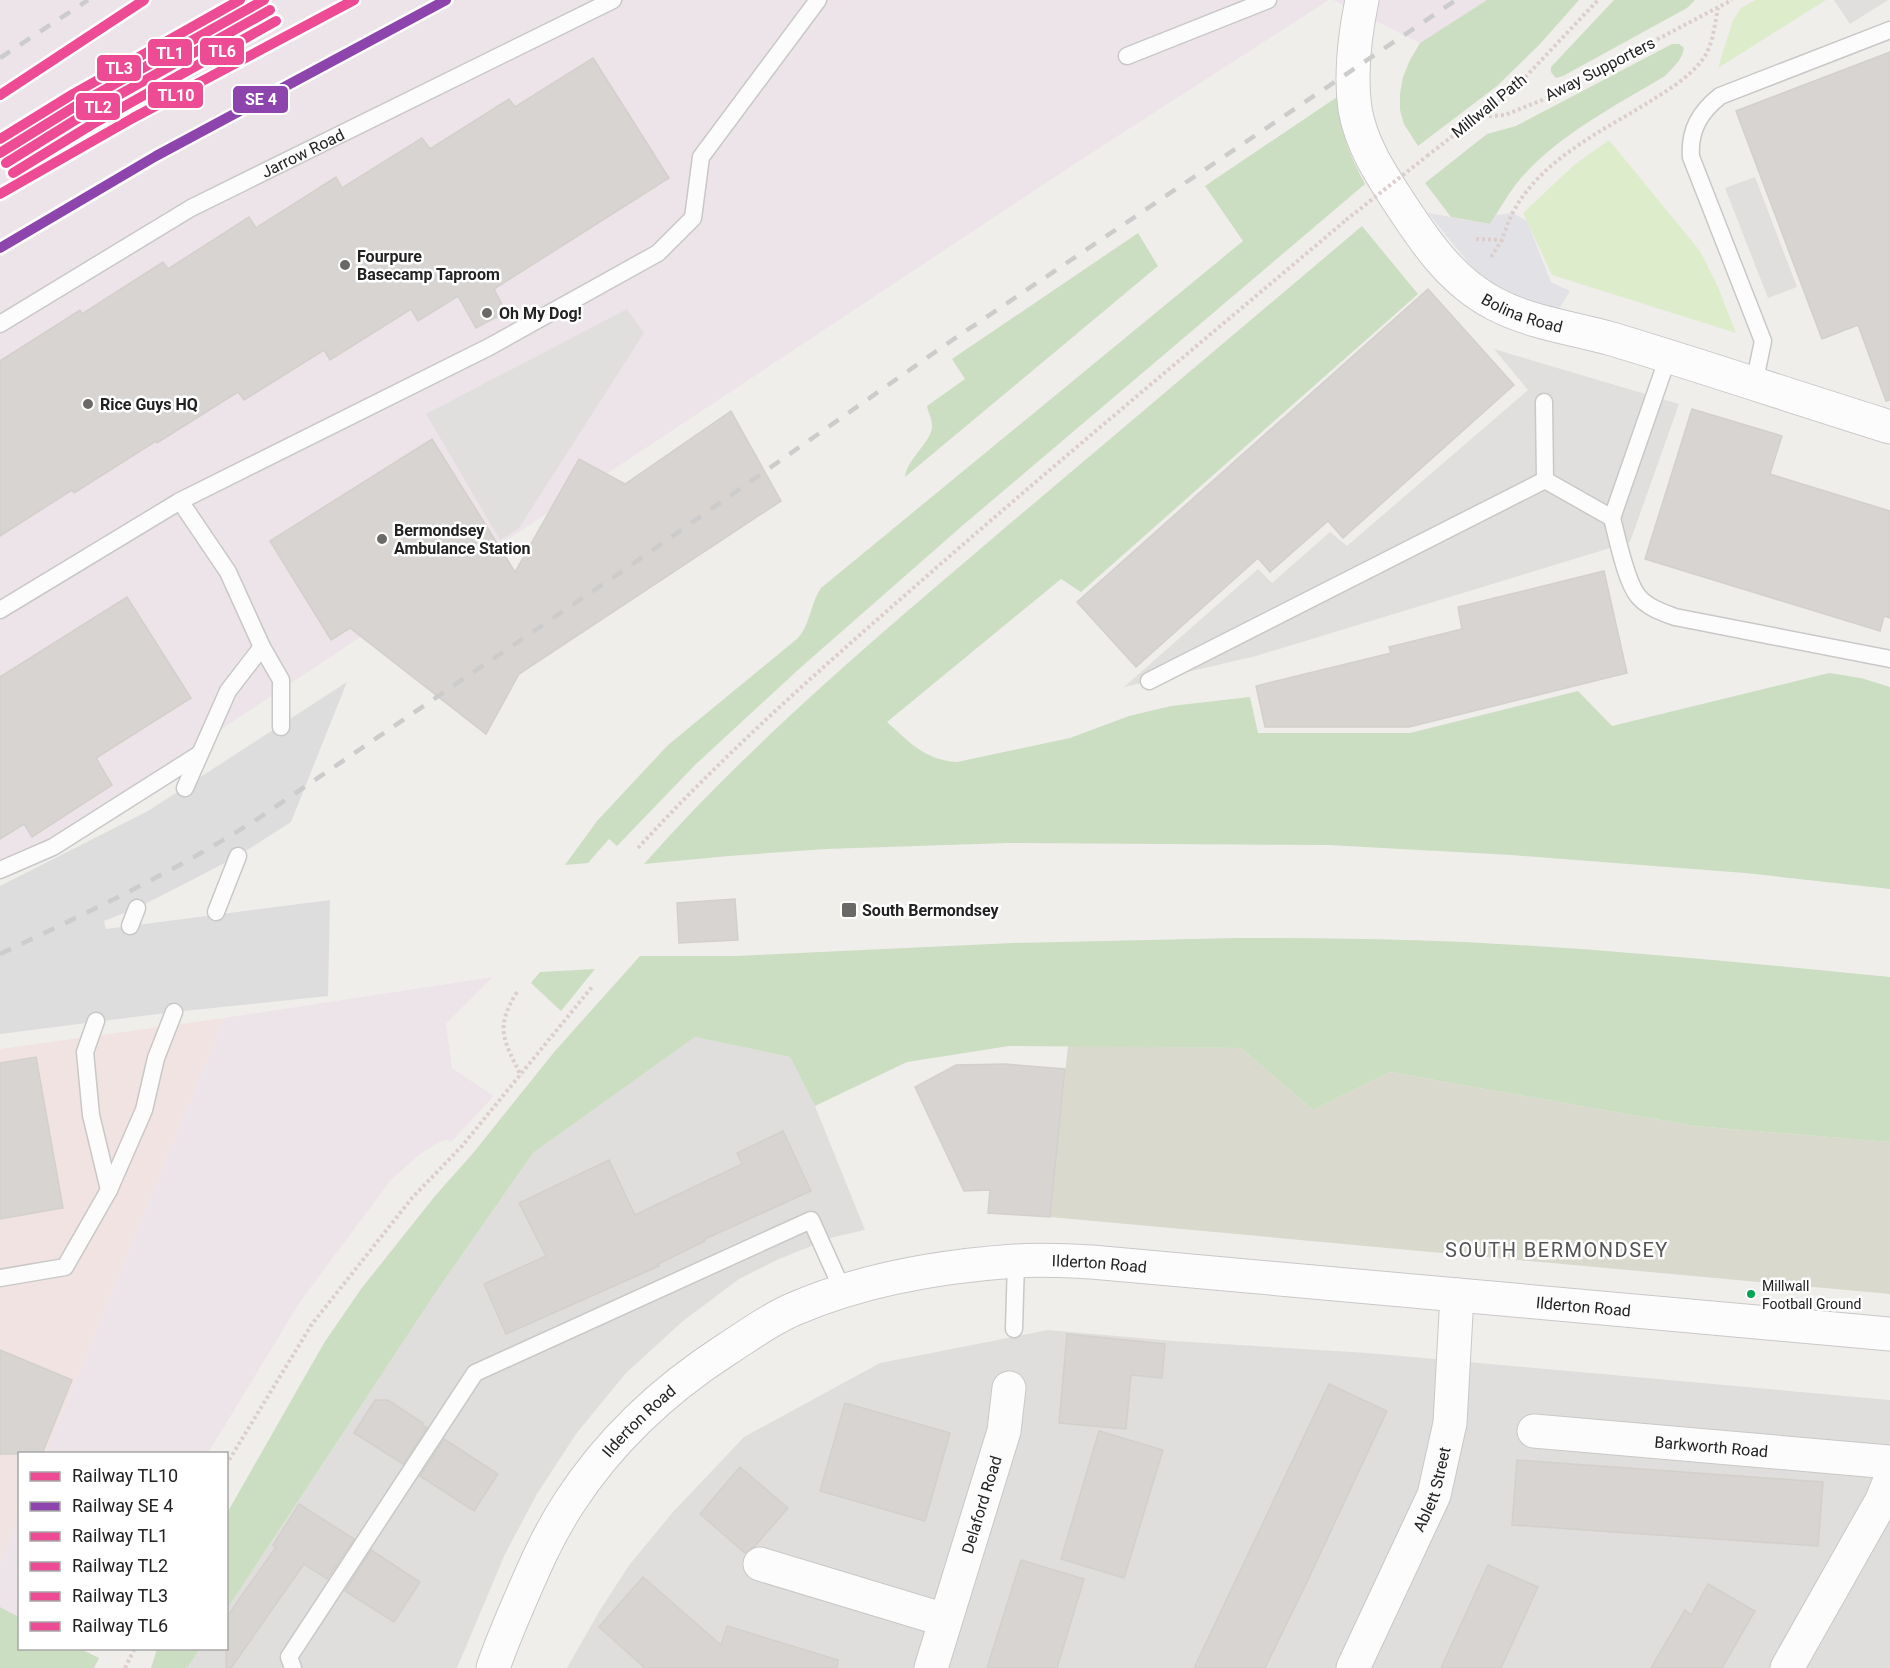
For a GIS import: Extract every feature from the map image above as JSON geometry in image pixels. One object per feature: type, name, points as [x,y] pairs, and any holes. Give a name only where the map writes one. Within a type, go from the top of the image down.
[{"type":"street","name":"Bolina Road","points":[[1362,0],[1354,61],[1353,89],[1360,128],[1367,148],[1380,173],[1439,259],[1470,289],[1495,304],[1552,324],[1611,339],[1890,427]]},
{"type":"street","name":"Ilderton Road","points":[[493,1668],[531,1574],[549,1538],[569,1503],[589,1475],[627,1431],[683,1380],[740,1340],[791,1310],[843,1292],[917,1274],[1016,1260],[1092,1262],[1890,1334]]},
{"type":"street","name":"Ablett Street","points":[[1353,1668],[1434,1495],[1450,1423],[1457,1295]]},
{"type":"street","name":"Delaford Road","points":[[931,1668],[1004,1431],[1009,1388]]},
{"type":"street","name":"Barkworth Road","points":[[1534,1431],[1890,1462]]},
{"type":"street","points":[[1787,1668],[1882,1500],[1890,1480]]},
{"type":"street","points":[[760,1564],[945,1620]]},
{"type":"lane","name":"Jarrow Road","points":[[0,324],[191,208],[614,0]]},
{"type":"lane","points":[[0,610],[180,501],[489,347],[658,253],[693,218],[701,157],[818,0]]},
{"type":"lane","points":[[1127,56],[1268,0]]},
{"type":"lane","points":[[1754,384],[1763,341],[1691,157],[1692,131],[1700,117],[1720,96],[1890,30]]},
{"type":"lane","points":[[1668,357],[1612,518],[1631,585],[1637,596],[1660,612],[1675,616],[1890,659]]},
{"type":"lane","points":[[1544,402],[1545,480]]},
{"type":"lane","points":[[1545,480],[1612,518]]},
{"type":"lane","points":[[1149,681],[1545,480]]},
{"type":"lane","points":[[180,501],[228,572],[262,647],[281,680],[281,727]]},
{"type":"lane","points":[[185,788],[228,691],[262,647]]},
{"type":"lane","points":[[0,870],[53,847],[198,755]]},
{"type":"lane","points":[[216,912],[238,856]]},
{"type":"lane","points":[[130,926],[137,908]]},
{"type":"lane","points":[[0,1278],[65,1267],[109,1190],[144,1110],[156,1058],[174,1012]]},
{"type":"lane","points":[[96,1022],[85,1052],[91,1115],[109,1190]]},
{"type":"lane","points":[[293,1668],[289,1657],[476,1373],[811,1220],[843,1292]]},
{"type":"lane","points":[[1014,1329],[1016,1260]]},
{"type":"path","name":"Millwall Path","points":[[638,848],[714,768],[978,530],[1346,220],[1517,86],[1598,0]]},
{"type":"path","name":"Away Supporters","points":[[1477,117],[1505,115],[1542,100],[1732,0]]},
{"type":"path","points":[[1467,239],[1502,240],[1513,213],[1544,172],[1562,156],[1671,88],[1697,65],[1706,55],[1718,8]]},
{"type":"path","points":[[228,1462],[312,1324],[412,1198],[462,1146],[592,987]]},
{"type":"path","points":[[517,992],[506,1010],[503,1027],[505,1044],[521,1076]]},
{"type":"path","points":[[127,1667],[134,1650]]},
{"type":"shaded area","points":[[0,0],[1329,0],[1079,161],[0,876]]},
{"type":"shaded area","points":[[1333,0],[1487,0],[1420,43]]},
{"type":"shaded area","points":[[1834,0],[1888,0],[1850,24]]},
{"type":"shaded area","points":[[1755,177],[1797,287],[1768,298],[1725,188]]},
{"type":"shaded area","points":[[1428,213],[1490,224],[1496,215],[1513,213],[1527,221],[1551,282],[1570,291],[1559,309],[1520,298],[1489,282],[1471,266]]},
{"type":"shaded area","points":[[627,309],[644,333],[519,528],[500,540],[426,414]]},
{"type":"shaded area","points":[[1494,349],[1679,404],[1630,542],[1256,656],[1124,687],[1258,569],[1272,583],[1330,532],[1347,546],[1528,390]]},
{"type":"shaded area","points":[[493,977],[446,1024],[452,1068],[494,1096],[451,1142],[446,1140],[440,1142],[420,1154],[390,1181],[300,1302],[209,1452],[46,1452],[224,1018]]},
{"type":"shaded area","points":[[224,1018],[46,1452],[18,1452],[18,1519],[0,1564],[0,1049]]},
{"type":"shaded area","points":[[695,1037],[790,1057],[815,1106],[865,1230],[834,1237],[779,1259],[739,1279],[683,1321],[626,1373],[576,1434],[537,1494],[505,1554],[457,1668],[187,1668],[199,1650],[228,1650],[228,1607],[436,1292],[533,1153]]},
{"type":"shaded area","points":[[1068,1046],[1241,1048],[1313,1110],[1390,1072],[1694,1126],[1890,1142],[1890,1294],[1050,1217]]},
{"type":"shaded area","points":[[1048,1330],[1174,1341],[1368,1353],[1890,1400],[1890,1668],[567,1668],[600,1610],[630,1564],[673,1512],[744,1437],[880,1363]]},
{"type":"shaded area","points":[[18,1519],[18,1616],[0,1607],[0,1564]]},
{"type":"green space","points":[[1487,0],[1579,0],[1540,44],[1497,86],[1418,146],[1404,124],[1400,110],[1403,77],[1410,60],[1420,43]]},
{"type":"green space","points":[[1614,0],[1695,0],[1687,8],[1556,78],[1551,72],[1551,67]]},
{"type":"green space","points":[[1756,0],[1826,0],[1718,68],[1733,20],[1741,8]]},
{"type":"green space","points":[[1672,44],[1679,44],[1684,48],[1683,53],[1665,76],[1571,134],[1536,162],[1521,178],[1490,224],[1451,217],[1425,183],[1487,134],[1516,126]]},
{"type":"green space","points":[[1337,97],[1346,142],[1365,184],[962,526],[799,669],[695,765],[617,846],[609,839],[588,863],[565,865],[597,821],[668,745],[798,638],[806,626],[821,588],[1243,241],[1205,186]]},
{"type":"green space","points":[[1609,140],[1700,251],[1718,287],[1736,333],[1552,275],[1523,213],[1574,165]]},
{"type":"green space","points":[[1362,226],[1418,294],[1081,592],[1061,579],[887,722],[926,754],[945,761],[957,762],[1070,738],[1129,716],[1171,706],[1250,697],[1258,733],[1410,733],[1578,691],[1612,726],[1829,673],[1861,678],[1890,687],[1890,889],[1745,873],[1511,855],[1328,845],[1008,843],[826,849],[644,864],[726,777],[857,655]]},
{"type":"green space","points":[[1138,233],[1158,266],[905,477],[910,463],[931,431],[932,423],[927,406],[965,379],[952,359]]},
{"type":"green space","points":[[1236,938],[1464,942],[1570,948],[1890,977],[1890,1142],[1694,1126],[1390,1072],[1313,1110],[1241,1048],[1009,1046],[907,1062],[815,1106],[790,1057],[695,1037],[533,1153],[436,1292],[228,1607],[228,1511],[324,1343],[361,1289],[435,1196],[474,1152],[555,1051],[640,956],[735,956],[1012,943]]},
{"type":"green space","points":[[595,969],[561,1011],[531,983],[540,972]]},
{"type":"green space","points":[[0,1607],[18,1616],[18,1650],[83,1650],[99,1658],[94,1668],[0,1668]]},
{"type":"green space","points":[[156,1650],[199,1650],[187,1668],[151,1668]]},
{"type":"pier","points":[[347,682],[291,822],[238,856],[137,908],[104,921],[106,929],[330,900],[328,996],[174,1012],[0,1034],[0,886],[148,811]]},
{"type":"building","points":[[1890,52],[1890,400],[1886,401],[1858,325],[1822,339],[1736,111]]},
{"type":"building","points":[[593,58],[669,178],[494,289],[506,312],[476,328],[458,296],[418,321],[411,309],[330,360],[324,350],[244,400],[238,392],[74,493],[72,490],[0,536],[0,361],[80,310],[82,314],[163,262],[168,269],[249,217],[256,228],[336,177],[342,188],[422,138],[430,149],[509,99],[515,107]]},
{"type":"building","points":[[1428,289],[1514,385],[1343,538],[1328,521],[1270,572],[1258,558],[1136,667],[1077,602]]},
{"type":"building","points":[[1692,409],[1782,436],[1770,474],[1890,511],[1890,618],[1884,616],[1880,631],[1645,559]]},
{"type":"building","points":[[731,411],[781,501],[519,674],[486,734],[350,628],[331,640],[270,541],[432,439],[515,572],[579,459],[625,484]]},
{"type":"building","points":[[1604,571],[1627,673],[1409,727],[1265,727],[1256,686],[1391,653],[1389,647],[1462,629],[1458,607]]},
{"type":"building","points":[[127,597],[191,698],[96,758],[112,785],[32,837],[24,824],[0,839],[0,677]]},
{"type":"building","points":[[735,899],[738,940],[679,943],[677,903]]},
{"type":"building","points":[[36,1057],[63,1208],[0,1219],[0,1063]]},
{"type":"building","points":[[1005,1064],[1065,1069],[1050,1217],[988,1213],[990,1190],[964,1191],[915,1087],[956,1065]]},
{"type":"building","points":[[783,1131],[811,1191],[705,1239],[658,1264],[659,1266],[506,1334],[484,1284],[546,1256],[519,1203],[609,1160],[635,1215],[742,1164],[737,1153]]},
{"type":"building","points":[[1067,1334],[1165,1344],[1162,1378],[1131,1375],[1126,1429],[1059,1423]]},
{"type":"building","points":[[0,1350],[72,1380],[43,1452],[0,1454]]},
{"type":"building","points":[[1329,1384],[1387,1411],[1306,1584],[1265,1668],[1194,1668]]},
{"type":"building","points":[[375,1400],[388,1400],[427,1428],[403,1464],[354,1433]]},
{"type":"building","points":[[845,1403],[950,1433],[925,1521],[820,1491]]},
{"type":"building","points":[[1099,1431],[1163,1450],[1124,1578],[1061,1559]]},
{"type":"building","points":[[444,1439],[498,1474],[474,1511],[420,1476]]},
{"type":"building","points":[[1517,1460],[1823,1482],[1818,1546],[1512,1525]]},
{"type":"building","points":[[740,1467],[788,1508],[755,1546],[745,1553],[700,1514]]},
{"type":"building","points":[[299,1504],[354,1539],[327,1579],[304,1564],[231,1668],[226,1668],[228,1615],[276,1547],[273,1545]]},
{"type":"building","points":[[371,1550],[420,1582],[394,1622],[345,1591]]},
{"type":"building","points":[[1021,1560],[1084,1579],[1057,1668],[987,1668]]},
{"type":"building","points":[[1488,1565],[1538,1587],[1501,1668],[1441,1668]]},
{"type":"building","points":[[643,1577],[721,1645],[727,1626],[838,1660],[837,1668],[645,1668],[599,1627]]},
{"type":"building","points":[[1708,1584],[1755,1611],[1722,1668],[1651,1668],[1685,1610],[1691,1615]]},
{"type":"railway","points":[[0,58],[88,0]]},
{"type":"railway","points":[[0,954],[164,873],[259,818],[637,561],[948,343],[1456,0]]},
{"type":"rail line","name":"TL10","points":[[0,95],[144,0]]},
{"type":"rail line","name":"TL3","points":[[0,139],[73,94],[240,0]]},
{"type":"rail line","name":"TL1","points":[[0,153],[79,104],[264,0]]},
{"type":"rail line","name":"TL10","points":[[0,194],[133,118],[354,0]]},
{"type":"rail line","name":"TL2","points":[[6,163],[85,114],[270,10]]},
{"type":"rail line","name":"TL6","points":[[13,173],[91,125],[276,21]]},
{"type":"transit line","points":[[0,248],[156,156],[446,0]]},
{"type":"place","name":"Fourpure Basecamp Taproom","points":[[345,265]]},
{"type":"place","name":"Oh My Dog!","points":[[487,313]]},
{"type":"place","name":"Rice Guys HQ","points":[[88,404]]},
{"type":"place","name":"Bermondsey Ambulance Station","points":[[382,539]]},
{"type":"place","name":"South Bermondsey","points":[[849,910]]},
{"type":"place","name":"Millwall Football Ground","points":[[1751,1294]]},
{"type":"district","name":"SOUTH BERMONDSEY","points":[[1557,1250]]}]
